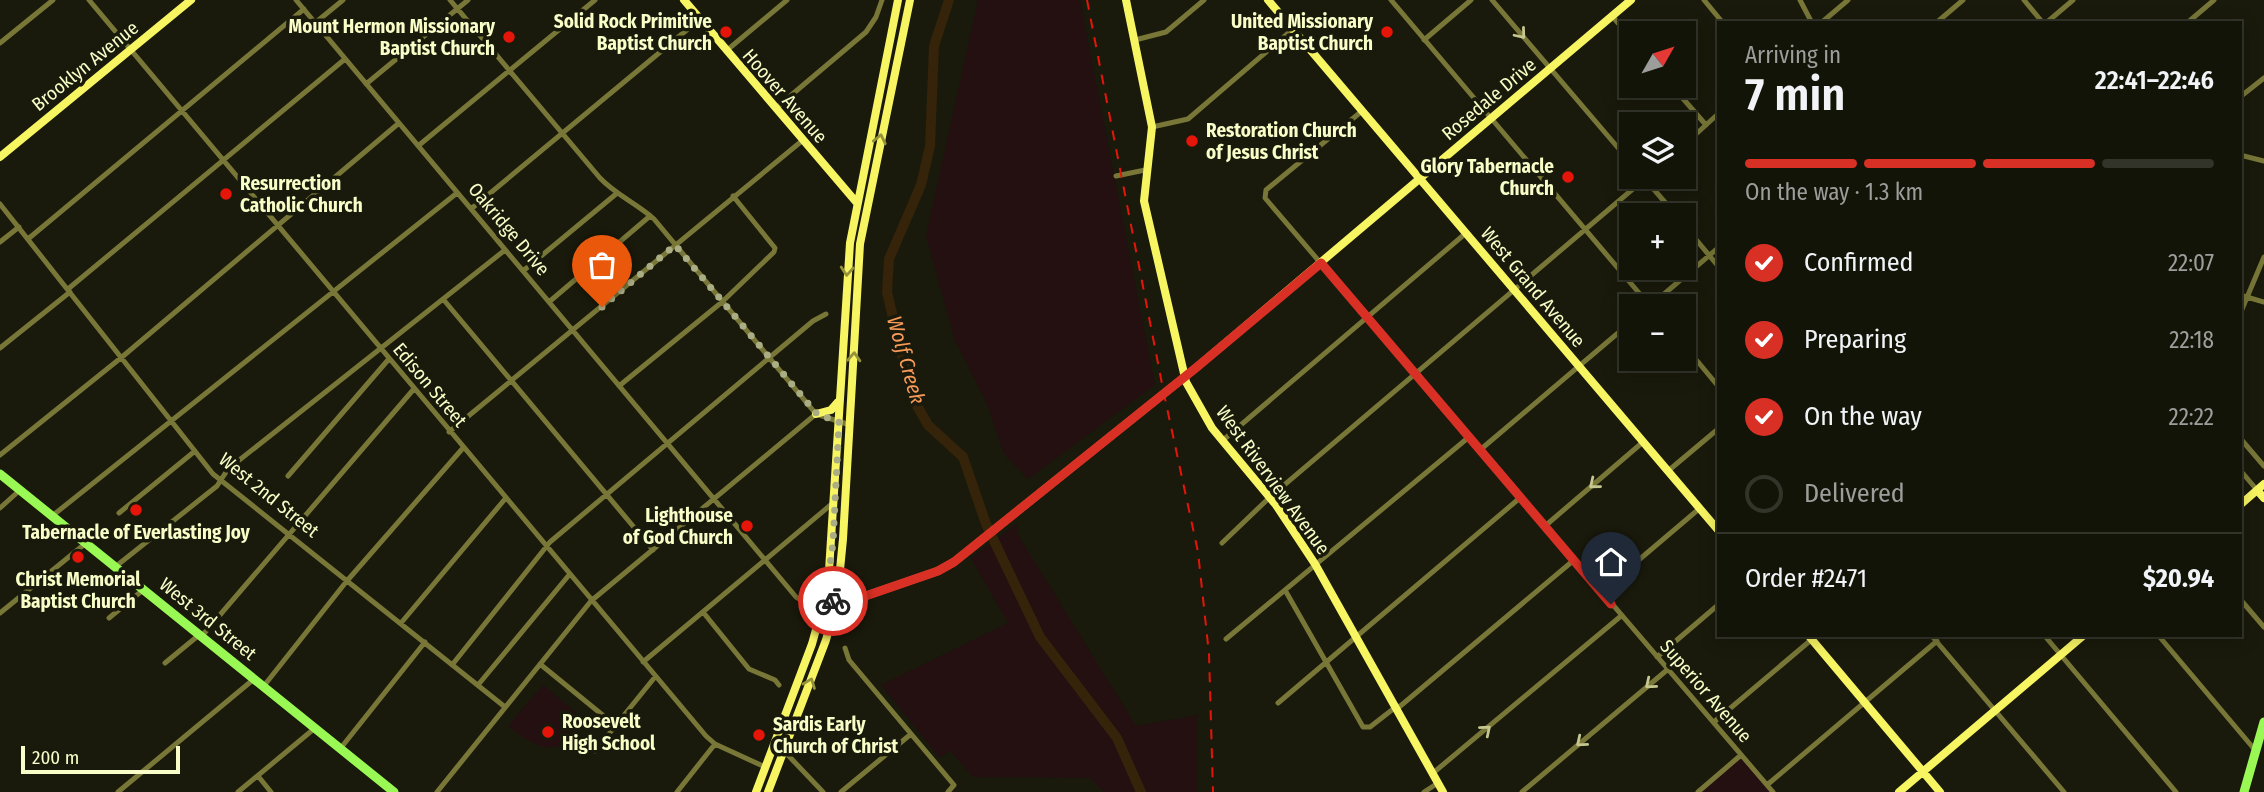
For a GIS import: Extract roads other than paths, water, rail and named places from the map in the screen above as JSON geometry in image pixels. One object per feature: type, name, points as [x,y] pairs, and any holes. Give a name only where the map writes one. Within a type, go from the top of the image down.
[{"type":"main road","name":"West 3rd Street","points":[[0,474],[394,792]]},
{"type":"main road","points":[[2244,792],[2264,723]]},
{"type":"street","points":[[0,43],[53,0]]},
{"type":"street","name":"Edison Street","points":[[89,0],[655,677],[715,744],[765,767]]},
{"type":"street","name":"Brooklyn Avenue","points":[[0,157],[191,0]]},
{"type":"street","name":"Oakridge Drive","points":[[296,0],[796,597],[808,604]]},
{"type":"street","points":[[315,23],[343,0]]},
{"type":"street","points":[[450,0],[616,194],[633,202],[650,216],[817,414],[850,425]]},
{"type":"street","points":[[366,84],[468,0]]},
{"type":"street","points":[[418,146],[595,0]]},
{"type":"street","name":"Hoover Avenue","points":[[684,0],[856,203]]},
{"type":"street","points":[[726,51],[787,0]]},
{"type":"street","points":[[776,108],[866,32],[876,17],[882,0]]},
{"type":"street","points":[[756,792],[825,601],[832,557],[847,274],[860,178],[898,0]]},
{"type":"street","points":[[768,792],[827,640],[836,600],[850,425],[858,271],[866,205],[910,0]]},
{"type":"street","name":"West Riverview Avenue","points":[[1126,0],[1152,127],[1145,170],[1144,201],[1185,377],[1222,441],[1270,497],[1315,564],[1398,707],[1443,792]]},
{"type":"street","points":[[1135,40],[1164,33],[1204,0]]},
{"type":"street","name":"West Grand Avenue","points":[[1268,0],[1717,529]]},
{"type":"street","points":[[1391,0],[1640,294]]},
{"type":"street","points":[[1424,40],[1471,0]]},
{"type":"street","points":[[1492,0],[1619,149]]},
{"type":"street","name":"Rosedale Drive","points":[[825,601],[848,602],[938,571],[968,551],[1185,377],[1631,0]]},
{"type":"street","points":[[1704,0],[1721,21]]},
{"type":"street","points":[[1800,0],[1811,21]]},
{"type":"street","points":[[1823,21],[1848,0]]},
{"type":"street","points":[[1938,21],[1963,0]]},
{"type":"street","points":[[2024,0],[2042,21]]},
{"type":"street","points":[[2047,21],[2073,0]]},
{"type":"street","points":[[2189,21],[2214,0]]},
{"type":"street","points":[[28,239],[304,9]]},
{"type":"street","points":[[1612,16],[1619,24]]},
{"type":"street","points":[[471,209],[700,19]]},
{"type":"street","points":[[1152,127],[1188,119],[1293,29]]},
{"type":"street","points":[[0,348],[345,58]]},
{"type":"street","points":[[2242,95],[2264,78]]},
{"type":"street","points":[[1682,98],[1706,125]]},
{"type":"street","name":"Superior Avenue","points":[[1362,111],[1263,194],[1773,792]]},
{"type":"street","points":[[1696,134],[1717,115]]},
{"type":"street","points":[[0,455],[122,357],[398,123]]},
{"type":"street","points":[[449,432],[803,140]]},
{"type":"street","points":[[2242,156],[2264,161]]},
{"type":"street","points":[[1116,176],[1145,170]]},
{"type":"street","points":[[839,183],[850,186],[860,178]]},
{"type":"street","points":[[1222,543],[1270,497],[1632,189]]},
{"type":"street","points":[[1654,189],[1666,203]]},
{"type":"street","points":[[52,516],[457,193]]},
{"type":"street","points":[[523,271],[616,194]]},
{"type":"street","points":[[620,386],[722,302],[775,250],[733,196]]},
{"type":"street","points":[[856,203],[866,205]]},
{"type":"street","name":"West 2nd Street","points":[[0,204],[195,451],[221,479],[505,707]]},
{"type":"street","points":[[549,302],[650,216]]},
{"type":"street","points":[[0,242],[19,227]]},
{"type":"street","points":[[1222,441],[1466,233]]},
{"type":"street","points":[[1696,239],[1717,265]]},
{"type":"street","points":[[1664,294],[1717,249]]},
{"type":"street","points":[[115,567],[221,479],[228,469],[505,250]]},
{"type":"street","points":[[2242,309],[2264,257]]},
{"type":"street","points":[[2242,296],[2264,302]]},
{"type":"street","points":[[443,299],[653,550]]},
{"type":"street","points":[[452,664],[547,548],[813,321],[826,314]]},
{"type":"street","points":[[1480,450],[1619,332]]},
{"type":"street","points":[[1696,359],[1717,385]]},
{"type":"street","points":[[288,476],[388,360]]},
{"type":"street","points":[[165,663],[200,636],[413,390]]},
{"type":"street","points":[[436,792],[591,601],[817,414],[831,410],[840,399]]},
{"type":"street","points":[[1668,471],[1717,430]]},
{"type":"street","points":[[1227,639],[1469,437]]},
{"type":"street","points":[[2242,440],[2264,466]]},
{"type":"street","points":[[1545,526],[1643,442]]},
{"type":"street","points":[[263,687],[348,580],[463,448]]},
{"type":"street","points":[[119,513],[195,451]]},
{"type":"street","points":[[2242,472],[2260,487],[2264,498]]},
{"type":"street","points":[[2242,503],[2260,487]]},
{"type":"street","points":[[0,508],[20,490]]},
{"type":"street","points":[[1278,703],[1521,497]]},
{"type":"street","points":[[401,623],[505,499]]},
{"type":"street","points":[[643,662],[834,502]]},
{"type":"street","points":[[1601,592],[1700,508]]},
{"type":"street","points":[[0,613],[86,543]]},
{"type":"street","points":[[1285,590],[1363,727],[1370,727],[1398,707],[1574,560]]},
{"type":"street","points":[[478,685],[569,575]]},
{"type":"street","points":[[839,580],[853,594],[863,596]]},
{"type":"street","points":[[109,618],[143,590]]},
{"type":"street","points":[[2242,601],[2264,627]]},
{"type":"street","points":[[1657,657],[1717,606]]},
{"type":"street","points":[[703,612],[749,669],[775,680],[779,685]]},
{"type":"street","points":[[1433,773],[1621,616]]},
{"type":"street","points":[[1714,722],[1810,637],[1940,792]]},
{"type":"street","points":[[1933,637],[2064,792]]},
{"type":"street","points":[[2046,637],[2176,792]]},
{"type":"street","points":[[1899,792],[2082,637]]},
{"type":"street","points":[[2160,637],[2255,750]]},
{"type":"street","points":[[340,749],[425,642]]},
{"type":"street","points":[[1767,785],[1937,642]]},
{"type":"street","points":[[845,648],[849,660],[954,785],[948,792]]},
{"type":"street","points":[[540,664],[616,726]]},
{"type":"street","points":[[1522,792],[1668,670]]},
{"type":"street","points":[[595,751],[655,677]]},
{"type":"street","points":[[118,792],[254,679]]},
{"type":"street","points":[[238,792],[315,728]]},
{"type":"street","points":[[841,792],[911,734]]},
{"type":"street","points":[[677,792],[715,744]]},
{"type":"street","points":[[784,751],[823,792]]},
{"type":"street","points":[[1698,792],[1741,755]]},
{"type":"street","points":[[258,776],[271,792]]},
{"type":"street","points":[[1424,792],[1438,783]]},
{"type":"waterway","name":"Wolf Creek","points":[[949,0],[934,46],[930,146],[921,185],[889,259],[887,292],[902,356],[916,404],[928,425],[963,457],[986,524],[1040,637],[1117,738],[1141,792]]},
{"type":"railway","points":[[1087,0],[1164,394],[1198,552],[1209,654],[1213,792]]},
{"type":"place","name":"Solid Rock Primitive Baptist Church","points":[[726,32]]},
{"type":"place","name":"United Missionary Baptist Church","points":[[1387,32]]},
{"type":"place","name":"Mount Hermon Missionary Baptist Church","points":[[509,37]]},
{"type":"place","name":"Restoration Church of Jesus Christ","points":[[1192,141]]},
{"type":"place","name":"Glory Tabernacle Church","points":[[1568,177]]},
{"type":"place","name":"Resurrection Catholic Church","points":[[226,194]]},
{"type":"place","name":"Tabernacle of Everlasting Joy","points":[[136,510]]},
{"type":"place","name":"Lighthouse of God Church","points":[[747,526]]},
{"type":"place","name":"Christ Memorial Baptist Church","points":[[78,557]]},
{"type":"place","name":"Roosevelt High School","points":[[548,732]]},
{"type":"place","name":"Sardis Early Church of Christ","points":[[759,735]]}]
